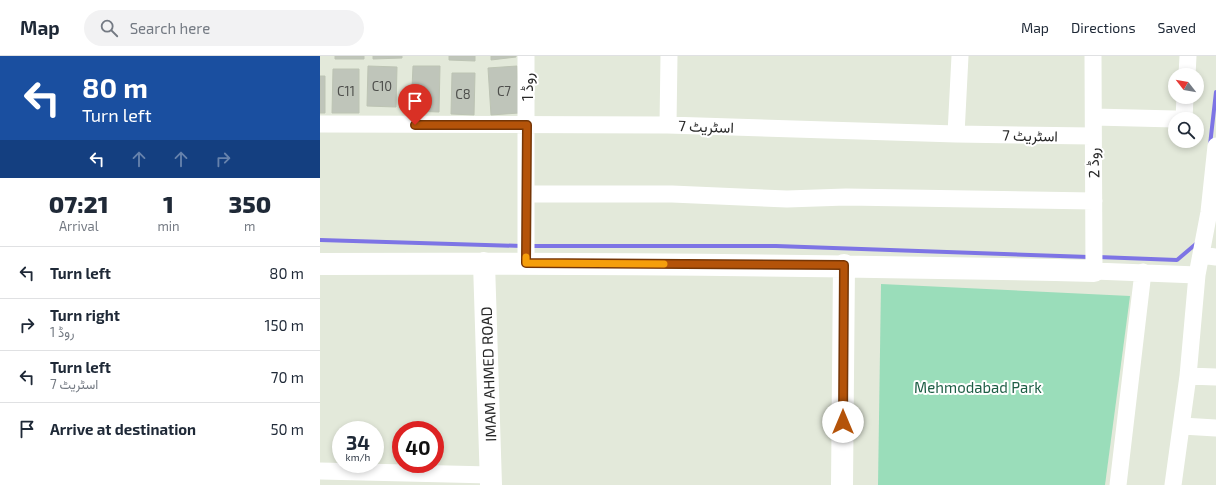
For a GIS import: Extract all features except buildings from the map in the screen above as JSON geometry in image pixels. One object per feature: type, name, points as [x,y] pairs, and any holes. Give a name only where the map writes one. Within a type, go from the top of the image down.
[{"type":"street","name":"روڈ 1","points":[[526,56],[526,255]]},
{"type":"street","points":[[668,125],[669,56]]},
{"type":"street","points":[[956,134],[960,56]]},
{"type":"street","name":"روڈ 2","points":[[1093,56],[1094,117],[1092,136],[1094,265]]},
{"type":"street","points":[[1187,68],[1188,56]]},
{"type":"street","points":[[1094,117],[1168,119]]},
{"type":"street","name":"اسٹریٹ 7","points":[[320,124],[668,125],[956,134],[1092,136]]},
{"type":"street","points":[[1172,485],[1182,426],[1198,275],[1208,256],[1216,146]]},
{"type":"street","points":[[527,194],[672,194],[787,199],[846,197],[1094,205]]},
{"type":"street","points":[[320,264],[484,263],[526,255],[844,265],[1094,265],[1143,272],[1198,275]]},
{"type":"street","name":"IMAM AHMED ROAD","points":[[484,263],[491,480]]},
{"type":"street","points":[[842,485],[844,265]]},
{"type":"street","points":[[1118,485],[1143,272]]},
{"type":"street","points":[[1188,376],[1216,377]]},
{"type":"street","points":[[1182,426],[1216,428]]},
{"type":"street","points":[[320,471],[491,480]]},
{"type":"green space","name":"Mehmodabad Park","points":[[881,284],[1130,296],[1105,485],[878,485]]},
{"type":"waterway","points":[[1210,145],[1216,92]]},
{"type":"waterway","points":[[320,240],[522,246]]},
{"type":"waterway","points":[[1098,257],[1177,260],[1197,243]]},
{"type":"waterway","points":[[530,246],[776,246],[1089,257]]},
{"type":"slow traffic","points":[[526,257],[526,263],[664,264]]},
{"type":"route","points":[[415,125],[527,125],[526,263],[844,265],[843,422]]}]
